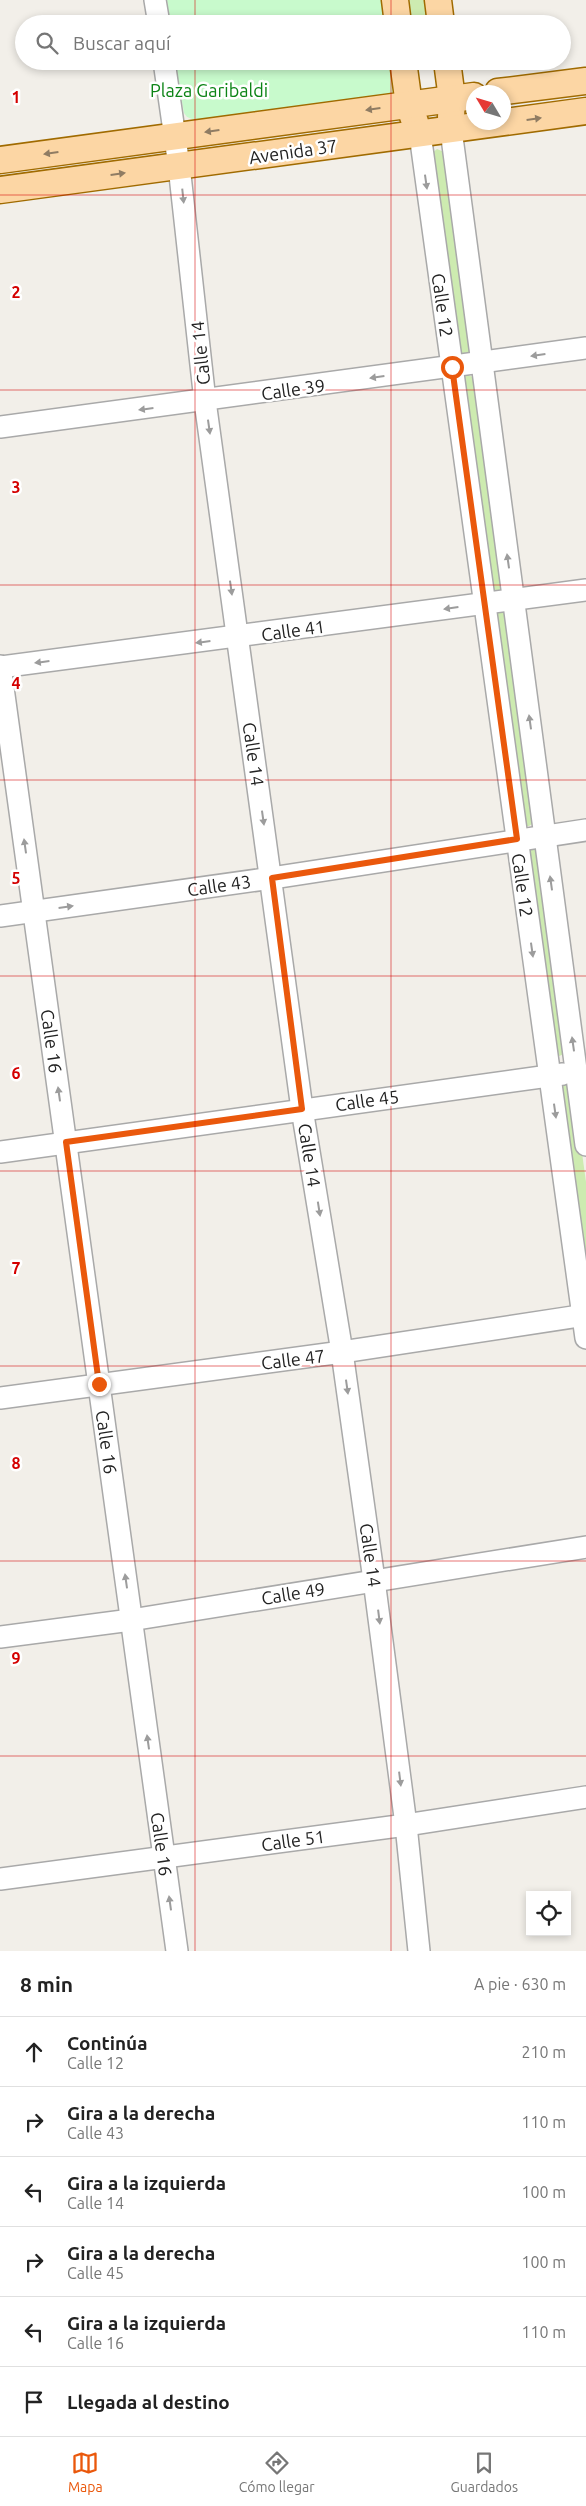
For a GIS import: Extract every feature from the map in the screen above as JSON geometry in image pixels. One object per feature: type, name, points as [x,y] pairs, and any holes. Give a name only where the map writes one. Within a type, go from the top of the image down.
[{"type":"main road","points":[[395,0],[397,15]]},
{"type":"main road","points":[[438,0],[440,15]]},
{"type":"main road","points":[[404,70],[410,104],[420,134]]},
{"type":"main road","points":[[450,130],[463,97],[451,70]]},
{"type":"main road","points":[[511,90],[586,80]]},
{"type":"main road","name":"Avenida 37","points":[[0,160],[463,97]]},
{"type":"main road","name":"Avenida 37","points":[[0,190],[586,112]]},
{"type":"street","points":[[156,0],[158,15]]},
{"type":"street","name":"Calle 14","points":[[165,70],[176,136],[205,401],[272,878],[302,1109],[342,1352],[374,1580],[406,1825],[419,1951]]},
{"type":"street","name":"Calle 12","points":[[450,130],[545,834],[581,1071],[586,1144]]},
{"type":"street","name":"Calle 12","points":[[420,134],[586,1338]]},
{"type":"street","name":"Calle 39","points":[[0,427],[205,401],[586,348]]},
{"type":"street","name":"Calle 41","points":[[0,667],[586,590]]},
{"type":"street","name":"Calle 16","points":[[0,667],[177,1951]]},
{"type":"street","name":"Calle 43","points":[[0,916],[272,878],[545,834],[586,830]]},
{"type":"street","name":"Calle 45","points":[[0,1152],[581,1071]]},
{"type":"street","name":"Calle 47","points":[[0,1398],[342,1352],[584,1316]]},
{"type":"street","name":"Calle 49","points":[[0,1637],[131,1620],[586,1547]]},
{"type":"street","name":"Calle 51","points":[[0,1879],[406,1825],[586,1797]]},
{"type":"green space","points":[[167,0],[388,0],[390,15],[169,15]]},
{"type":"green space","points":[[404,0],[431,0],[434,15],[406,15]]},
{"type":"green space","name":"Plaza Garibaldi","points":[[177,70],[396,70],[394,93],[391,94],[197,121],[187,117],[184,113]]},
{"type":"green space","points":[[437,149],[444,152],[473,355],[460,360],[431,154]]},
{"type":"green space","points":[[468,375],[475,378],[503,590],[493,594],[464,377]]},
{"type":"green space","points":[[500,611],[506,613],[535,822],[529,826],[525,826],[496,613]]},
{"type":"green space","points":[[535,843],[566,1053],[557,1057],[526,847]]},
{"type":"green space","points":[[572,1080],[586,1182],[586,1300],[556,1082]]},
{"type":"route","points":[[99,1384],[66,1142],[302,1109],[272,878],[517,839],[452,367]]}]
